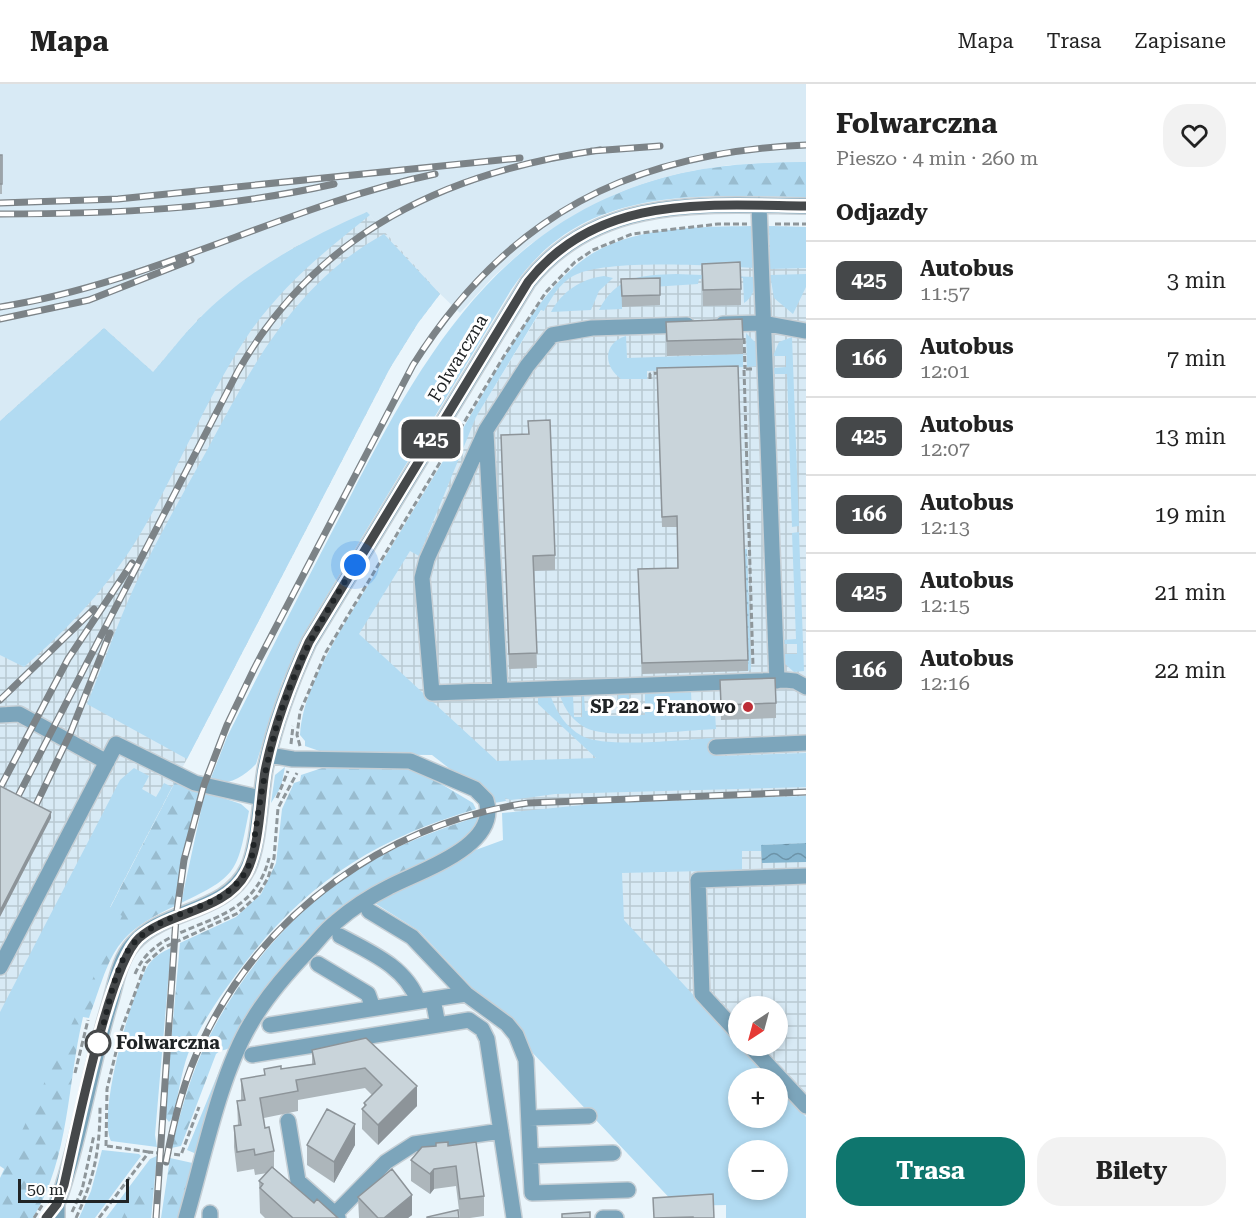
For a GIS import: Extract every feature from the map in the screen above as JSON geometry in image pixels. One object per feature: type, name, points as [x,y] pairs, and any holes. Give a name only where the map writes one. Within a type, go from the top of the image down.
[{"type":"street","name":"Folwarczna","points":[[46,1218],[57,1211],[100,1036],[122,962],[133,944],[145,933],[224,896],[238,883],[252,856],[269,755],[292,681],[309,642],[523,290],[544,264],[577,237],[618,218],[653,211],[760,216],[806,206]]},
{"type":"street","points":[[760,216],[762,323],[777,681]]},
{"type":"street","points":[[806,331],[762,323],[592,328],[552,334],[527,366],[486,430],[427,559],[422,578],[432,693],[777,681],[795,681],[806,687]]},
{"type":"street","points":[[486,430],[500,690]]},
{"type":"street","points":[[0,715],[19,714],[107,762]]},
{"type":"street","points":[[716,747],[806,743]]},
{"type":"street","points":[[0,967],[116,744],[195,783],[261,798]]},
{"type":"street","points":[[186,1218],[232,1064],[250,1024],[269,996],[335,922],[388,888],[436,866],[468,845],[477,837],[487,818],[487,804],[482,794],[416,763],[399,760],[294,759],[269,755]]},
{"type":"street","points":[[728,1022],[702,994],[698,880],[806,876]]},
{"type":"street","points":[[369,911],[412,937],[466,994],[507,1024],[516,1035],[526,1060],[532,1193],[628,1191]]},
{"type":"street","points":[[340,936],[392,966],[426,1000],[438,1025]]},
{"type":"street","points":[[318,964],[368,994],[373,1008]]},
{"type":"street","points":[[270,1024],[466,994]]},
{"type":"street","points":[[252,1055],[469,1020],[482,1029],[487,1039],[514,1218]]},
{"type":"street","points":[[759,1056],[806,1106]]},
{"type":"street","points":[[529,1118],[589,1116]]},
{"type":"street","points":[[288,1120],[298,1181],[337,1216],[386,1162],[408,1147],[427,1141],[501,1131]]},
{"type":"street","points":[[531,1156],[613,1153]]},
{"type":"street","points":[[603,1218],[616,1218]]},
{"type":"path","points":[[685,222],[760,216],[806,219]]},
{"type":"path","points":[[133,981],[142,960],[150,950],[235,909],[258,884],[269,857],[273,806],[294,759],[300,712],[326,652],[504,356],[546,292],[574,262],[594,250],[632,234],[718,224],[760,216],[806,224]]},
{"type":"path","points":[[621,232],[642,227]]},
{"type":"path","points":[[563,265],[601,241]]},
{"type":"path","points":[[443,445],[518,325]]},
{"type":"path","points":[[744,333],[753,673]]},
{"type":"path","points":[[732,369],[758,368]]},
{"type":"path","points":[[650,379],[650,374],[662,373]]},
{"type":"path","points":[[321,649],[325,642]]},
{"type":"path","points":[[106,1146],[107,1089],[121,1031],[141,973],[154,954],[163,948],[238,914],[257,896],[272,868],[278,808],[291,782],[296,778],[295,710],[302,693]]},
{"type":"path","points":[[101,1096],[122,1010]]},
{"type":"path","points":[[76,1218],[88,1192],[100,1145],[100,1105]]},
{"type":"path","points":[[181,1155],[201,1105]]},
{"type":"path","points":[[93,1144],[188,1157]]},
{"type":"path","points":[[99,1218],[149,1152]]},
{"type":"shaded area","points":[[0,84],[806,84],[806,162],[730,165],[692,171],[612,196],[581,212],[529,245],[493,277],[460,313],[431,285],[367,212],[291,249],[230,292],[198,319],[153,372],[0,421]]},
{"type":"shaded area","points":[[367,212],[440,294],[418,323],[390,368],[110,907],[123,916],[6,1170],[0,1166],[0,421],[104,328],[153,372],[198,319],[230,292],[291,249]]},
{"type":"shaded area","points":[[753,226],[753,237],[768,237],[769,226],[806,227],[806,1161],[784,1128],[788,1128],[788,1068],[730,1068],[479,769],[340,638],[555,288],[574,269],[642,235]]},
{"type":"green space","points":[[806,162],[806,197],[722,196],[643,203],[606,214],[571,231],[539,256],[511,290],[311,622],[282,682],[256,764],[235,780],[209,783],[227,737],[379,442],[410,388],[444,337],[482,291],[524,250],[573,216],[629,189],[707,168]]},
{"type":"green space","points":[[806,162],[806,197],[680,197],[632,204],[582,220],[577,219],[588,208],[627,190],[676,175],[728,166]]},
{"type":"green space","points":[[367,212],[370,215],[291,283],[250,332],[207,405],[142,531],[117,569],[89,604],[24,667],[0,655],[0,421],[104,328],[153,372],[192,326],[235,287],[299,245]]},
{"type":"green space","points":[[753,226],[754,268],[661,264],[609,267],[588,270],[573,276],[560,287],[544,311],[541,310],[476,417],[419,556],[410,551],[359,634],[497,761],[596,758],[538,704],[538,697],[551,697],[567,724],[582,736],[594,740],[627,743],[716,738],[717,756],[806,753],[806,787],[555,794],[511,800],[505,798],[506,801],[494,803],[432,755],[328,754],[305,746],[305,741],[300,735],[304,709],[313,684],[337,636],[519,333],[554,287],[573,268],[593,253],[630,238],[671,230]]},
{"type":"green space","points":[[769,226],[806,227],[806,268],[770,269]]},
{"type":"green space","points":[[384,234],[440,294],[418,323],[390,368],[187,759],[87,704],[145,565],[259,358],[301,302],[325,277],[353,254]]},
{"type":"green space","points":[[676,274],[754,277],[754,288],[750,298],[744,303],[743,278],[699,279],[698,284],[622,289],[622,309],[599,310],[613,290],[622,284],[641,277]]},
{"type":"green space","points":[[806,274],[806,287],[793,314],[774,298],[770,275]]},
{"type":"green space","points":[[604,276],[613,278],[599,291],[591,310],[551,312],[566,293],[580,283]]},
{"type":"green space","points":[[746,333],[756,343],[757,366],[747,367]]},
{"type":"green space","points":[[626,336],[627,358],[743,354],[743,367],[647,371],[647,379],[621,379],[611,368],[608,355],[613,344]]},
{"type":"green space","points":[[792,337],[799,526],[792,527],[787,374],[773,374],[773,368],[786,367],[786,356],[773,356],[779,342]]},
{"type":"green space","points":[[799,532],[804,671],[794,672],[784,663],[784,654],[797,654],[797,644],[783,644],[783,640],[796,639],[792,533]]},
{"type":"green space","points":[[744,549],[747,549],[751,669],[748,671]]},
{"type":"green space","points":[[691,692],[692,713],[715,712],[716,729],[630,734],[598,732],[586,728],[573,718],[560,696],[573,696],[574,717],[582,717],[582,695],[584,695],[585,711],[595,710],[596,716],[619,716],[618,694],[629,694],[629,715],[645,715],[645,693]]},
{"type":"green space","points":[[285,767],[281,787],[271,803],[275,775]]},
{"type":"green space","points":[[325,767],[403,767],[438,782],[473,803],[476,809],[438,821],[371,852],[312,892],[285,917],[235,976],[203,1023],[188,1054],[174,1116],[169,1122],[165,1117],[165,1109],[180,943],[236,917],[261,894],[276,863],[282,809],[294,783],[300,781],[301,775]]},
{"type":"green space","points":[[134,768],[149,776],[142,789],[156,797],[164,783],[172,787],[110,907],[123,916],[6,1170],[0,1166],[0,1012],[120,780]]},
{"type":"green space","points":[[175,782],[200,790],[181,860],[175,906],[137,927],[116,950],[89,1018],[83,1017],[61,1145],[45,1195],[33,1218],[0,1218],[0,1178],[122,916],[110,908]]},
{"type":"green space","points":[[205,792],[241,804],[249,811],[245,831],[232,870],[214,886],[181,903]]},
{"type":"green space","points":[[806,796],[806,843],[762,845],[762,851],[742,851],[742,870],[622,873],[624,920],[728,1033],[728,1056],[750,1056],[761,1068],[728,1068],[728,1128],[788,1128],[788,1098],[806,1117],[806,1218],[726,1218],[726,1205],[677,1206],[529,1049],[514,1020],[475,991],[419,931],[373,902],[462,855],[503,840],[502,813],[603,803]]},
{"type":"green space","points":[[479,816],[473,829],[445,853],[356,897],[327,919],[312,934],[259,999],[231,1046],[216,1054],[181,1146],[171,1148],[193,1076],[216,1023],[233,995],[274,941],[297,917],[349,875],[402,846]]},
{"type":"green space","points":[[171,948],[155,1135],[157,1147],[111,1141],[108,1127],[112,1080],[126,1024],[149,964],[159,954]]},
{"type":"green space","points":[[224,1059],[199,1155],[187,1150]]},
{"type":"green space","points":[[102,1150],[141,1156],[95,1218],[79,1218],[91,1191]]},
{"type":"green space","points":[[157,1156],[151,1218],[106,1218],[150,1159]]},
{"type":"green space","points":[[170,1158],[197,1164],[181,1218],[161,1218]]},
{"type":"green space","points":[[146,1188],[153,1188],[151,1218],[122,1218],[132,1197]]},
{"type":"water","points":[[806,843],[806,862],[762,863],[761,845]]},
{"type":"building","points":[[0,155],[2,155],[2,184],[0,184]]},
{"type":"building","points":[[740,262],[741,289],[703,290],[702,264]]},
{"type":"building","points":[[660,278],[660,295],[622,296],[621,279]]},
{"type":"building","points":[[742,319],[743,339],[667,341],[666,322]]},
{"type":"building","points":[[738,366],[748,660],[642,663],[638,569],[678,568],[677,516],[662,517],[657,368]]},
{"type":"building","points":[[550,420],[555,555],[533,556],[537,653],[509,654],[501,435],[529,434],[528,421]]},
{"type":"building","points":[[775,678],[776,703],[721,705],[720,680]]},
{"type":"building","points":[[0,786],[51,812],[0,911]]},
{"type":"building","points":[[366,1038],[417,1086],[378,1125],[362,1109],[366,1105],[364,1103],[382,1085],[365,1068],[296,1080],[298,1091],[260,1098],[265,1128],[269,1127],[274,1151],[255,1155],[254,1149],[237,1152],[234,1126],[241,1125],[237,1101],[245,1100],[241,1079],[265,1075],[264,1069],[315,1064],[312,1050]]},
{"type":"building","points":[[327,1109],[355,1124],[334,1162],[307,1145]]},
{"type":"building","points":[[448,1142],[448,1146],[476,1142],[484,1196],[460,1199],[456,1166],[434,1169],[430,1174],[411,1160],[422,1147]]},
{"type":"building","points":[[272,1167],[314,1203],[317,1199],[338,1218],[293,1218],[260,1188],[263,1184],[259,1181]]},
{"type":"building","points":[[392,1169],[412,1195],[384,1218],[378,1218],[358,1197]]},
{"type":"building","points":[[713,1194],[714,1218],[654,1218],[653,1198]]},
{"type":"building","points":[[458,1210],[459,1218],[427,1218],[427,1217]]},
{"type":"building","points":[[590,1212],[590,1218],[562,1218],[562,1214]]},
{"type":"railway","points":[[156,1218],[176,918],[184,860],[204,785],[227,725],[254,669],[413,365],[450,313],[490,268],[533,232],[579,202],[629,179],[684,162],[742,151],[806,145]]},
{"type":"railway","points":[[592,151],[660,146]]},
{"type":"railway","points":[[16,800],[238,371],[270,322],[307,280],[348,245],[392,216],[439,193],[490,174],[544,160],[600,150]]},
{"type":"railway","points":[[0,203],[118,199],[520,158]]},
{"type":"railway","points":[[0,307],[55,296],[110,281],[326,205],[435,174]]},
{"type":"railway","points":[[0,214],[84,213],[168,208],[251,199],[334,184]]},
{"type":"railway","points":[[0,319],[89,300],[191,260]]},
{"type":"railway","points":[[0,788],[68,659],[132,563]]},
{"type":"railway","points":[[0,700],[94,609]]},
{"type":"railway","points":[[34,809],[70,734],[110,633]]},
{"type":"railway","points":[[166,1162],[176,1115],[190,1069],[203,1040],[229,994],[260,952],[296,914],[336,881],[380,853],[427,830],[476,814],[528,803],[806,792]]},
{"type":"bus line","name":"425","points":[[46,1218],[57,1204],[64,1185],[100,1036],[127,952],[145,933],[217,900],[234,888],[243,878],[252,856],[263,783],[275,730],[292,681],[309,642],[528,282],[565,244],[591,229],[618,218],[653,211],[712,206],[806,206]]},
{"type":"place","name":"SP 22 - Franowo","points":[[748,707]]},
{"type":"place","name":"Folwarczna","points":[[98,1043]]},
{"type":"route","points":[[98,1043],[122,962],[133,944],[154,928],[224,896],[243,878],[252,856],[269,755],[284,703],[309,642],[355,565]]}]
